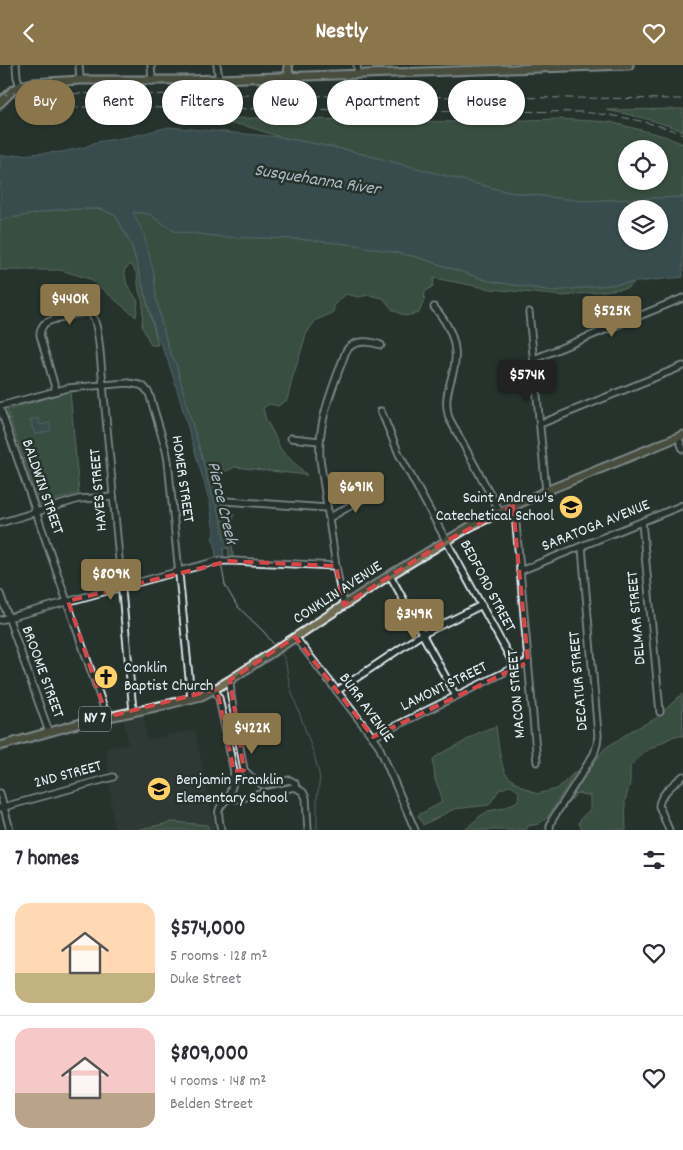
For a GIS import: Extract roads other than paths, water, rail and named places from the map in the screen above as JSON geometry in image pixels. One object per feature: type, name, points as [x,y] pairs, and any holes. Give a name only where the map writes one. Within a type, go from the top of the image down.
[{"type":"main road","points":[[288,65],[289,76]]},
{"type":"main road","points":[[152,81],[358,73],[425,68],[629,65]]},
{"type":"main road","points":[[75,80],[85,80]]},
{"type":"main road","points":[[0,103],[15,89]]},
{"type":"main road","name":"CONKLIN AVENUE","points":[[0,746],[81,723],[209,693],[390,575],[446,541],[513,505],[680,436]]},
{"type":"street","points":[[16,65],[18,80]]},
{"type":"street","points":[[79,65],[80,80]]},
{"type":"street","points":[[151,65],[152,80]]},
{"type":"street","points":[[217,65],[218,79]]},
{"type":"street","points":[[357,65],[358,73]]},
{"type":"street","points":[[534,359],[683,298]]},
{"type":"street","points":[[434,307],[450,329],[454,344],[454,367],[446,395],[449,418],[500,512]]},
{"type":"street","name":"HAYES STREET","points":[[56,391],[40,330],[46,323],[86,312],[90,313],[96,325],[101,363],[133,711]]},
{"type":"street","points":[[529,312],[546,491]]},
{"type":"street","points":[[344,605],[327,508],[319,441],[327,405],[346,351],[350,345],[358,343],[369,342],[381,345]]},
{"type":"street","points":[[540,424],[683,366]]},
{"type":"street","name":"HOMER STREET","points":[[103,385],[128,383],[140,385],[151,396],[168,461],[191,698]]},
{"type":"street","points":[[0,407],[79,386],[103,385]]},
{"type":"street","name":"BALDWIN STREET","points":[[0,407],[108,717]]},
{"type":"street","name":"BEDFORD STREET","points":[[381,411],[396,448],[515,667]]},
{"type":"street","points":[[680,436],[683,449]]},
{"type":"street","points":[[291,438],[319,441]]},
{"type":"street","points":[[329,517],[374,492]]},
{"type":"street","points":[[0,523],[79,499],[113,497]]},
{"type":"street","points":[[225,501],[327,508]]},
{"type":"street","name":"MACON STREET","points":[[513,505],[537,761]]},
{"type":"street","name":"SARATOGA AVENUE","points":[[520,571],[683,505]]},
{"type":"street","name":"DELMAR STREET","points":[[642,522],[660,712]]},
{"type":"street","name":"DECATUR STREET","points":[[550,830],[552,819],[594,753],[597,744],[598,735],[582,547]]},
{"type":"street","points":[[0,620],[217,561],[336,566]]},
{"type":"street","points":[[390,575],[456,696]]},
{"type":"street","name":"BROOME STREET","points":[[0,594],[49,732]]},
{"type":"street","points":[[337,691],[422,635],[482,605]]},
{"type":"street","name":"BURR AVENUE","points":[[294,637],[373,737],[415,830]]},
{"type":"street","name":"LAMONT STREET","points":[[373,737],[528,662]]},
{"type":"street","points":[[230,680],[244,771],[263,785],[290,780],[295,783],[295,787],[303,792],[306,798],[308,830]]},
{"type":"street","points":[[215,689],[219,698],[234,772],[230,797],[219,808],[218,814],[221,830]]},
{"type":"street","points":[[234,772],[244,771]]},
{"type":"street","points":[[669,830],[659,803],[661,798],[683,776]]},
{"type":"street","name":"2ND STREET","points":[[2,807],[114,777]]},
{"type":"street","points":[[262,795],[263,785]]},
{"type":"street","points":[[230,797],[236,799],[295,787]]},
{"type":"street","points":[[0,793],[2,807],[10,830]]},
{"type":"water","name":"Susquehanna River","points":[[169,127],[279,137],[347,150],[508,192],[583,201],[683,197],[683,277],[553,291],[489,281],[417,257],[357,245],[298,239],[223,237],[174,231],[149,214],[133,212],[144,235],[154,274],[156,297],[162,325],[169,350],[176,363],[208,483],[222,522],[224,540],[228,543],[228,548],[223,549],[224,556],[216,557],[215,543],[212,539],[214,533],[210,503],[175,383],[167,358],[156,334],[132,246],[116,216],[102,209],[60,209],[0,220],[0,156],[62,152],[85,147],[96,142],[129,137]]},
{"type":"water","points":[[38,418],[40,425],[49,423],[51,430],[35,435],[30,420]]},
{"type":"waterway","name":"Pierce Creek","points":[[221,563],[225,585],[237,606],[264,632],[275,646]]},
{"type":"waterway","name":"Pierce Creek","points":[[279,651],[285,659],[290,687],[314,754],[320,778],[317,798],[317,830]]},
{"type":"railway","points":[[0,93],[38,103],[73,107],[580,112],[632,119],[658,125],[683,134]]},
{"type":"railway","points":[[13,93],[683,99]]},
{"type":"place","name":"Saint Andrew's Catechetical School","points":[[571,507]]},
{"type":"place","name":"Conklin Baptist Church","points":[[106,677]]},
{"type":"place","name":"Benjamin Franklin Elementary School","points":[[159,789]]}]
